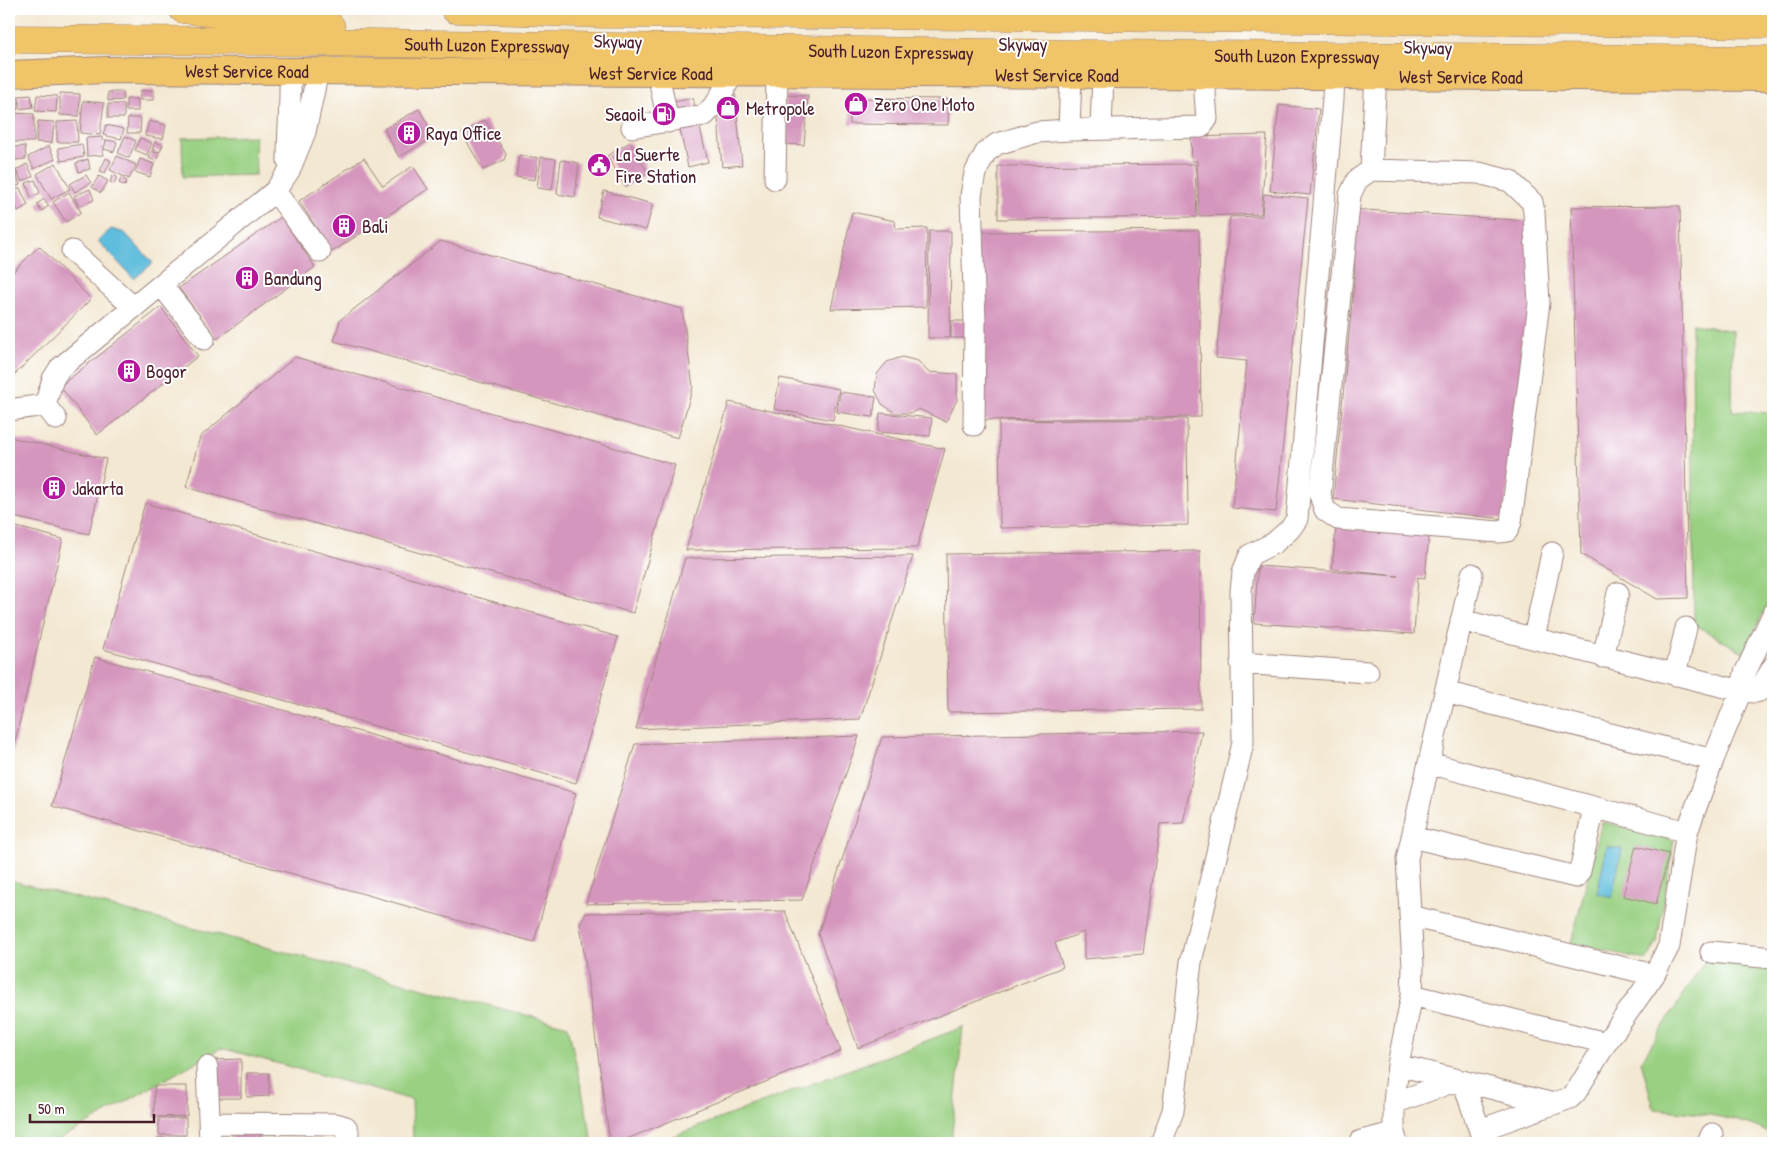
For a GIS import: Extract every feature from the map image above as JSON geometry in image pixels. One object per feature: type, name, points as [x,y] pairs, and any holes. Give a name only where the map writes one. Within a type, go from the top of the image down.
[{"type":"highway","name":"Skyway","points":[[183,9],[339,28],[599,41],[1773,50]]},
{"type":"highway","name":"Skyway","points":[[455,9],[615,14],[1773,24]]},
{"type":"highway","name":"South Luzon Expressway","points":[[540,9],[976,14],[1296,13],[1773,18]]},
{"type":"highway","name":"South Luzon Expressway","points":[[9,39],[256,41],[992,53],[1773,60]]},
{"type":"main road","name":"West Service Road","points":[[9,74],[107,70],[290,70],[1773,78]]},
{"type":"street","points":[[289,171],[290,70]]},
{"type":"street","points":[[9,410],[50,412],[53,379],[60,368],[162,286],[275,191],[289,171],[305,132],[318,71]]},
{"type":"street","points":[[658,73],[668,122]]},
{"type":"street","points":[[632,127],[705,115],[717,102],[733,73]]},
{"type":"street","points":[[775,179],[777,73]]},
{"type":"street","points":[[1069,130],[1071,74]]},
{"type":"street","points":[[1101,129],[1103,75]]},
{"type":"street","points":[[974,425],[975,322],[971,196],[975,173],[986,152],[997,144],[1037,132],[1201,127],[1207,119],[1206,75]]},
{"type":"street","points":[[1161,1143],[1173,1111],[1190,962],[1242,743],[1242,572],[1250,555],[1274,543],[1290,529],[1297,519],[1334,75]]},
{"type":"street","points":[[1371,170],[1376,76]]},
{"type":"street","points":[[1371,170],[1479,173],[1510,181],[1532,202],[1539,303],[1511,522],[1507,531],[1499,532],[1338,519],[1325,510],[1320,495],[1350,195],[1356,180],[1371,170]]},
{"type":"street","points":[[275,191],[320,252]]},
{"type":"street","points":[[72,251],[134,307]]},
{"type":"street","points":[[162,286],[204,339]]},
{"type":"street","points":[[1534,638],[1552,553]]},
{"type":"street","points":[[1361,1141],[1396,1138],[1394,1103],[1398,1065],[1412,995],[1414,966],[1407,859],[1472,574]]},
{"type":"street","points":[[1603,657],[1618,593]]},
{"type":"street","points":[[1461,620],[1741,691],[1759,691],[1773,667]]},
{"type":"street","points":[[1460,1081],[1483,1137],[1570,1098],[1576,1092],[1606,1043],[1654,975],[1669,946],[1686,832],[1741,691],[1745,673],[1772,621]]},
{"type":"street","points":[[1675,675],[1686,628]]},
{"type":"street","points":[[1241,663],[1368,672]]},
{"type":"street","points":[[1445,692],[1713,760]]},
{"type":"street","points":[[1428,764],[1686,832]]},
{"type":"street","points":[[1412,836],[1576,877],[1580,871],[1594,808]]},
{"type":"street","points":[[1410,916],[1654,975]]},
{"type":"street","points":[[1712,952],[1773,958]]},
{"type":"street","points":[[1412,995],[1606,1043]]},
{"type":"street","points":[[1398,1065],[1554,1104]]},
{"type":"street","points":[[207,1067],[210,1133],[336,1124],[346,1127],[348,1143]]},
{"type":"street","points":[[1394,1103],[1460,1081]]},
{"type":"green space","points":[[255,136],[256,175],[183,177],[182,138]]},
{"type":"green space","points":[[1692,324],[1733,331],[1732,411],[1773,413],[1773,593],[1744,653],[1694,624]]},
{"type":"green space","points":[[1602,822],[1674,840],[1657,942],[1647,960],[1571,943]]},
{"type":"green space","points":[[9,880],[568,1026],[593,1143],[413,1143],[412,1100],[221,1048],[53,1143],[9,1143]]},
{"type":"green space","points":[[1705,961],[1773,968],[1773,1135],[1759,1128],[1730,1119],[1654,1109],[1641,1061]]},
{"type":"green space","points":[[963,1027],[951,1143],[655,1143]]},
{"type":"water","points":[[111,229],[125,233],[153,263],[134,279],[98,241]]},
{"type":"water","points":[[1607,846],[1622,849],[1612,897],[1597,893]]},
{"type":"building","points":[[154,90],[154,100],[140,100],[140,91]]},
{"type":"building","points":[[108,92],[123,92],[123,100],[108,101]]},
{"type":"building","points":[[60,93],[80,94],[79,116],[60,115]]},
{"type":"building","points":[[735,94],[742,165],[722,167],[717,106]]},
{"type":"building","points":[[31,95],[33,107],[20,109],[19,96]]},
{"type":"building","points":[[37,95],[57,96],[56,112],[35,111]]},
{"type":"building","points":[[786,95],[808,96],[804,145],[782,144]]},
{"type":"building","points":[[9,96],[17,96],[18,110],[9,110]]},
{"type":"building","points":[[693,98],[708,162],[688,167],[674,102]]},
{"type":"building","points":[[850,98],[949,99],[948,125],[850,124]]},
{"type":"building","points":[[126,99],[138,99],[138,111],[126,111]]},
{"type":"building","points":[[83,101],[104,103],[100,135],[80,133]]},
{"type":"building","points":[[108,104],[124,104],[124,118],[108,118]]},
{"type":"building","points":[[1279,105],[1319,109],[1310,195],[1270,191]]},
{"type":"building","name":"Raya Office","points":[[419,109],[435,137],[399,157],[384,129]]},
{"type":"building","points":[[13,113],[34,114],[34,142],[12,142]]},
{"type":"building","points":[[128,118],[141,118],[140,133],[127,133]]},
{"type":"building","points":[[485,120],[506,154],[504,160],[483,170],[462,133]]},
{"type":"building","points":[[38,121],[54,122],[52,143],[36,142]]},
{"type":"building","points":[[77,121],[78,142],[57,142],[57,122]]},
{"type":"building","points":[[149,121],[166,125],[163,139],[145,136]]},
{"type":"building","points":[[106,125],[124,129],[121,139],[103,135]]},
{"type":"building","points":[[1267,135],[1261,214],[1199,216],[1197,161],[1192,161],[1191,137]]},
{"type":"building","points":[[125,136],[136,141],[129,158],[118,153]]},
{"type":"building","points":[[102,137],[103,155],[87,156],[86,138]]},
{"type":"building","points":[[140,138],[152,143],[147,155],[135,150]]},
{"type":"building","points":[[106,140],[117,142],[114,152],[104,149]]},
{"type":"building","points":[[155,142],[163,145],[160,152],[152,149]]},
{"type":"building","points":[[630,142],[648,173],[625,187],[607,156]]},
{"type":"building","points":[[82,144],[84,157],[61,161],[58,148]]},
{"type":"building","points":[[25,146],[26,159],[15,160],[14,147]]},
{"type":"building","points":[[49,146],[55,159],[34,169],[28,157]]},
{"type":"building","points":[[9,147],[11,147],[10,162],[9,162]]},
{"type":"building","points":[[152,151],[159,154],[156,161],[149,158]]},
{"type":"building","points":[[519,155],[538,158],[535,180],[516,177]]},
{"type":"building","points":[[117,156],[136,165],[129,179],[110,170]]},
{"type":"building","points":[[541,157],[556,159],[552,190],[537,188]]},
{"type":"building","points":[[106,158],[111,161],[105,173],[100,171]]},
{"type":"building","name":"Bali","points":[[364,158],[383,186],[413,166],[428,189],[332,252],[299,201]]},
{"type":"building","points":[[88,159],[90,169],[79,172],[76,163]]},
{"type":"building","points":[[140,159],[154,164],[150,177],[135,172]]},
{"type":"building","points":[[561,160],[579,163],[575,197],[557,194]]},
{"type":"building","points":[[56,163],[70,189],[51,199],[37,174]]},
{"type":"building","points":[[27,164],[33,176],[22,182],[16,170]]},
{"type":"building","points":[[1195,164],[1197,217],[998,219],[998,166]]},
{"type":"building","points":[[15,170],[20,185],[10,188],[9,172]]},
{"type":"building","points":[[86,175],[91,183],[75,192],[70,184]]},
{"type":"building","points":[[113,175],[117,177],[114,184],[110,182]]},
{"type":"building","points":[[99,176],[108,181],[101,193],[92,187]]},
{"type":"building","points":[[121,178],[127,181],[125,186],[119,183]]},
{"type":"building","points":[[35,180],[40,193],[31,197],[26,183]]},
{"type":"building","points":[[20,188],[28,205],[18,211],[9,193]]},
{"type":"building","points":[[90,189],[94,200],[79,206],[74,196]]},
{"type":"building","points":[[604,191],[653,204],[646,230],[597,217]]},
{"type":"building","points":[[69,192],[81,212],[66,222],[53,202]]},
{"type":"building","points":[[1264,194],[1308,198],[1276,512],[1232,508],[1247,361],[1216,358],[1230,217],[1262,216]]},
{"type":"building","points":[[44,199],[49,206],[41,211],[37,204]]},
{"type":"building","points":[[1680,206],[1688,598],[1657,599],[1581,554],[1571,207]]},
{"type":"building","points":[[1351,209],[1531,221],[1532,287],[1504,519],[1333,499],[1355,272]]},
{"type":"building","points":[[852,212],[895,221],[896,229],[927,228],[926,307],[831,309]]},
{"type":"building","name":"Bandung","points":[[281,217],[315,267],[217,339],[179,288]]},
{"type":"building","points":[[1199,230],[1201,417],[977,420],[976,232]]},
{"type":"building","points":[[929,231],[951,231],[950,338],[928,338]]},
{"type":"building","points":[[441,241],[682,309],[693,387],[678,438],[334,341],[340,320]]},
{"type":"building","points":[[39,246],[91,299],[9,380],[9,276]]},
{"type":"building","name":"Bogor","points":[[161,307],[198,356],[97,435],[60,386]]},
{"type":"building","points":[[951,321],[967,321],[967,338],[951,338]]},
{"type":"building","points":[[295,357],[675,465],[633,613],[186,487],[200,437]]},
{"type":"building","points":[[902,357],[918,361],[928,372],[957,374],[957,400],[946,422],[919,409],[911,413],[895,413],[882,404],[875,390],[877,374],[887,362]]},
{"type":"building","points":[[780,378],[839,389],[833,420],[774,409]]},
{"type":"building","points":[[840,392],[876,397],[873,417],[837,412]]},
{"type":"building","points":[[729,402],[945,449],[917,548],[686,550]]},
{"type":"building","points":[[880,413],[932,418],[930,436],[878,432]]},
{"type":"building","points":[[1187,419],[1188,525],[1000,528],[999,421]]},
{"type":"building","name":"Jakarta","points":[[9,437],[106,459],[89,534],[9,516]]},
{"type":"building","points":[[145,503],[618,637],[576,783],[103,649]]},
{"type":"building","points":[[9,525],[63,539],[9,767]]},
{"type":"building","points":[[1336,527],[1429,535],[1425,578],[1418,577],[1414,634],[1254,623],[1258,566],[1398,576],[1332,569]]},
{"type":"building","points":[[1200,551],[1201,709],[948,712],[946,554]]},
{"type":"building","points":[[913,556],[860,719],[636,729],[685,558]]},
{"type":"building","points":[[95,657],[576,793],[534,942],[52,806]]},
{"type":"building","points":[[1202,731],[1183,823],[1160,824],[1143,954],[1084,959],[1084,932],[1055,943],[1063,967],[858,1048],[818,934],[882,737]]},
{"type":"building","points":[[859,736],[802,900],[586,904],[635,744]]},
{"type":"building","points":[[1636,846],[1669,854],[1656,904],[1623,896]]},
{"type":"building","points":[[785,911],[841,1051],[617,1143],[610,1143],[580,924],[586,913]]},
{"type":"building","points":[[241,1059],[241,1098],[212,1098],[212,1060]]},
{"type":"building","points":[[247,1073],[269,1073],[269,1096],[247,1097]]},
{"type":"building","points":[[154,1086],[187,1086],[187,1116],[154,1117]]},
{"type":"building","points":[[159,1118],[186,1118],[186,1135],[159,1135]]},
{"type":"building","points":[[232,1129],[260,1129],[260,1143],[232,1143]]},
{"type":"building","points":[[187,1137],[188,1143],[158,1143],[158,1138]]},
{"type":"place","name":"Zero One Moto","points":[[856,104]]},
{"type":"place","name":"Metropole","points":[[728,108]]},
{"type":"place","name":"Seaoil","points":[[664,114]]},
{"type":"place","name":"Raya Office","points":[[409,133]]},
{"type":"place","name":"La Suerte Fire Station","points":[[599,165]]},
{"type":"place","name":"Bali","points":[[344,226]]},
{"type":"place","name":"Bandung","points":[[247,278]]},
{"type":"place","name":"Bogor","points":[[129,371]]},
{"type":"place","name":"Jakarta","points":[[54,488]]}]
